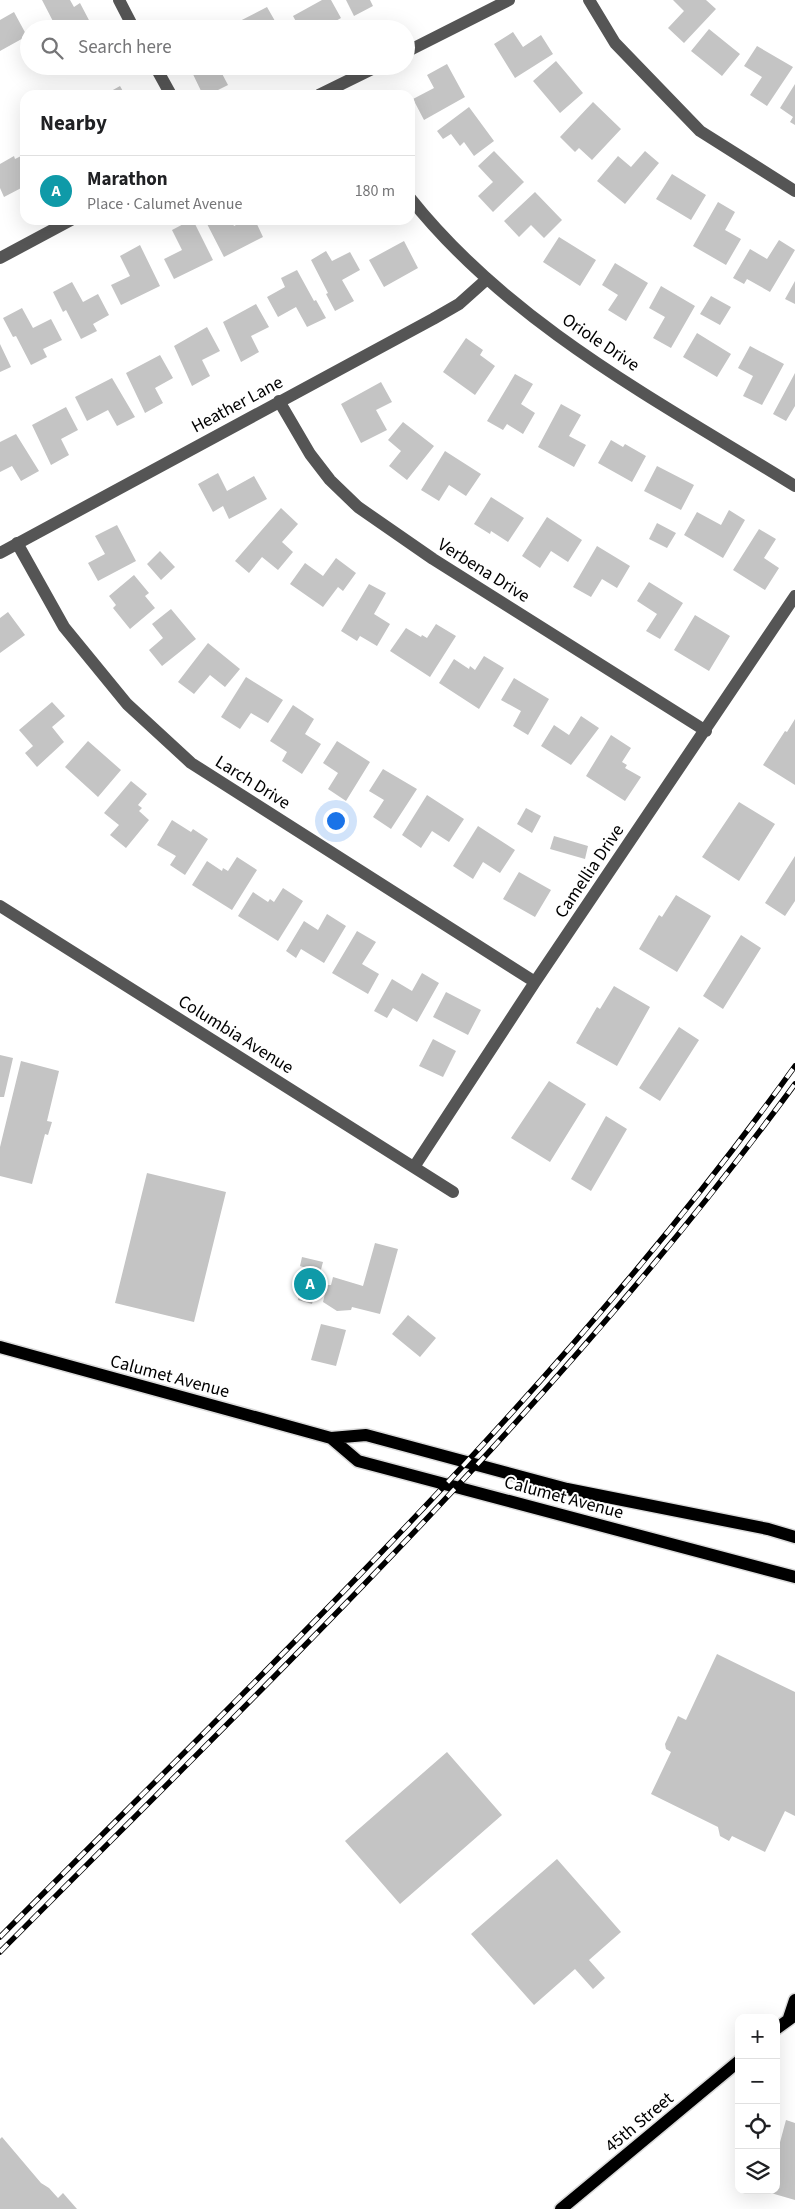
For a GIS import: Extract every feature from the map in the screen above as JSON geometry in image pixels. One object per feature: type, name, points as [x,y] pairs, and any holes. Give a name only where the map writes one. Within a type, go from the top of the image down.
[{"type":"main road","name":"Calumet Avenue","points":[[0,1347],[331,1438],[366,1435],[567,1489],[795,1536]]},
{"type":"main road","name":"Calumet Avenue","points":[[331,1438],[358,1461],[795,1577]]},
{"type":"main road","points":[[780,2026],[792,2017],[795,2000]]},
{"type":"main road","name":"45th Street","points":[[561,2209],[735,2064]]},
{"type":"street","points":[[119,0],[129,20]]},
{"type":"street","points":[[415,48],[510,0]]},
{"type":"street","points":[[589,0],[614,43],[700,131],[795,191]]},
{"type":"street","points":[[160,75],[167,90]]},
{"type":"street","points":[[342,90],[364,75]]},
{"type":"street","name":"Oriole Drive","points":[[415,204],[499,291],[577,350],[795,486]]},
{"type":"street","points":[[0,258],[62,225]]},
{"type":"street","name":"Heather Lane","points":[[0,554],[17,543],[440,315],[459,304],[487,279]]},
{"type":"street","name":"Verbena Drive","points":[[280,401],[310,454],[330,480],[358,507],[433,559],[706,731]]},
{"type":"street","name":"Larch Drive","points":[[17,543],[70,635],[126,704],[191,763],[535,982]]},
{"type":"street","name":"Camellia Drive","points":[[414,1167],[535,982],[706,731],[795,596]]},
{"type":"street","name":"Columbia Avenue","points":[[0,906],[454,1192]]},
{"type":"building","points":[[42,0],[70,0],[74,7],[80,3],[89,20],[52,20]]},
{"type":"building","points":[[322,0],[331,0],[341,18],[338,20],[295,20],[293,16]]},
{"type":"building","points":[[346,0],[370,0],[373,6],[354,16]]},
{"type":"building","points":[[673,0],[706,0],[716,9],[684,43],[668,28],[684,11]]},
{"type":"building","points":[[267,7],[274,20],[242,20]]},
{"type":"building","points":[[14,12],[20,23],[20,40],[0,51],[0,20]]},
{"type":"building","points":[[709,29],[740,54],[722,76],[691,51]]},
{"type":"building","points":[[513,32],[523,47],[541,35],[553,54],[515,78],[494,44]]},
{"type":"building","points":[[757,46],[793,67],[767,106],[750,95],[762,77],[744,66]]},
{"type":"building","points":[[556,61],[583,93],[560,113],[533,81]]},
{"type":"building","points":[[447,64],[465,97],[424,120],[415,103],[415,98],[434,88],[427,75]]},
{"type":"building","points":[[193,75],[223,75],[228,85],[218,90],[201,90]]},
{"type":"building","points":[[795,84],[795,125],[790,122],[793,117],[780,108]]},
{"type":"building","points":[[120,86],[122,90],[113,90]]},
{"type":"building","points":[[593,102],[621,129],[592,160],[579,148],[575,152],[560,137]]},
{"type":"building","points":[[469,107],[494,141],[474,156],[464,142],[460,146],[451,134],[443,139],[437,131]]},
{"type":"building","points":[[494,151],[524,182],[493,212],[478,196],[493,182],[478,166]]},
{"type":"building","points":[[645,151],[659,163],[625,204],[597,181],[618,156],[631,167]]},
{"type":"building","points":[[14,156],[15,159],[20,156],[20,189],[4,197],[0,188],[0,164]]},
{"type":"building","points":[[672,174],[706,195],[691,220],[656,199]]},
{"type":"building","points":[[535,192],[562,220],[544,238],[531,225],[519,237],[504,221]]},
{"type":"building","points":[[718,202],[735,212],[725,230],[741,239],[726,265],[693,246]]},
{"type":"building","points":[[182,225],[196,225],[213,260],[174,279],[164,259],[182,250],[172,230]]},
{"type":"building","points":[[208,225],[257,225],[263,237],[224,257]]},
{"type":"building","points":[[559,237],[596,260],[580,286],[543,262]]},
{"type":"building","points":[[779,240],[795,250],[770,292],[747,279],[744,284],[733,278],[750,249],[767,259]]},
{"type":"building","points":[[404,241],[418,268],[384,287],[369,260]]},
{"type":"building","points":[[140,245],[160,286],[121,305],[111,285],[130,276],[120,256]]},
{"type":"building","points":[[326,251],[332,261],[350,252],[360,270],[342,280],[354,301],[335,311],[311,260]]},
{"type":"building","points":[[615,263],[648,283],[626,321],[608,310],[618,295],[602,285]]},
{"type":"building","points":[[297,270],[326,318],[307,327],[296,307],[278,317],[267,297],[285,287],[281,278]]},
{"type":"building","points":[[795,281],[795,304],[785,299]]},
{"type":"building","points":[[72,282],[83,302],[98,294],[109,315],[93,324],[97,331],[81,339],[66,310],[63,312],[53,292]]},
{"type":"building","points":[[661,286],[695,306],[671,348],[653,338],[665,317],[649,308]]},
{"type":"building","points":[[711,296],[731,307],[720,325],[700,314]]},
{"type":"building","points":[[256,304],[269,327],[251,336],[259,352],[241,362],[223,322]]},
{"type":"building","points":[[22,308],[33,328],[51,319],[62,340],[43,349],[47,357],[31,365],[16,336],[13,337],[3,318]]},
{"type":"building","points":[[207,327],[220,351],[202,360],[210,376],[192,386],[174,346]]},
{"type":"building","points":[[697,333],[731,354],[717,377],[683,357]]},
{"type":"building","points":[[466,338],[483,350],[480,355],[495,366],[475,395],[443,372]]},
{"type":"building","points":[[0,344],[11,367],[0,372]]},
{"type":"building","points":[[750,346],[784,364],[762,405],[743,396],[753,376],[738,368]]},
{"type":"building","points":[[160,355],[173,378],[155,388],[163,403],[145,413],[126,373]]},
{"type":"building","points":[[795,373],[795,406],[786,421],[773,414]]},
{"type":"building","points":[[515,374],[533,384],[521,404],[535,413],[523,434],[507,424],[503,430],[487,421]]},
{"type":"building","points":[[112,378],[135,417],[117,426],[108,410],[87,421],[75,397]]},
{"type":"building","points":[[381,382],[392,402],[376,410],[387,430],[361,443],[341,404]]},
{"type":"building","points":[[561,404],[581,415],[569,436],[586,445],[574,467],[538,447]]},
{"type":"building","points":[[66,407],[78,430],[61,439],[69,455],[51,465],[32,425]]},
{"type":"building","points":[[403,422],[434,446],[407,480],[389,466],[401,451],[388,440]]},
{"type":"building","points":[[16,434],[39,471],[21,481],[12,466],[0,472],[0,442]]},
{"type":"building","points":[[611,440],[623,447],[625,444],[646,456],[632,482],[598,463]]},
{"type":"building","points":[[445,451],[481,474],[466,496],[449,485],[439,501],[421,490]]},
{"type":"building","points":[[657,466],[694,485],[681,510],[644,491]]},
{"type":"building","points":[[218,473],[227,491],[254,476],[267,499],[229,519],[223,506],[213,512],[198,484]]},
{"type":"building","points":[[491,497],[524,518],[508,542],[491,531],[490,534],[474,524]]},
{"type":"building","points":[[281,508],[298,524],[282,542],[293,552],[278,570],[262,557],[249,573],[235,561]]},
{"type":"building","points":[[729,510],[745,520],[723,558],[684,535],[697,512],[721,525]]},
{"type":"building","points":[[547,517],[582,540],[568,562],[551,551],[540,568],[522,556]]},
{"type":"building","points":[[657,523],[676,533],[667,548],[649,539]]},
{"type":"building","points":[[117,525],[136,561],[98,581],[88,563],[105,554],[95,536]]},
{"type":"building","points":[[759,529],[776,539],[764,558],[779,568],[765,590],[733,570]]},
{"type":"building","points":[[597,546],[630,566],[617,588],[602,579],[591,597],[573,587]]},
{"type":"building","points":[[160,551],[175,567],[161,580],[147,564]]},
{"type":"building","points":[[336,558],[356,573],[343,591],[338,587],[323,607],[290,584],[305,563],[323,576]]},
{"type":"building","points":[[134,575],[149,593],[145,596],[155,608],[130,629],[113,608],[116,605],[109,596]]},
{"type":"building","points":[[649,582],[683,603],[660,639],[646,631],[657,614],[637,601]]},
{"type":"building","points":[[369,584],[386,593],[374,614],[390,624],[377,646],[360,636],[357,641],[341,631]]},
{"type":"building","points":[[171,609],[196,639],[162,666],[149,650],[163,638],[152,624]]},
{"type":"building","points":[[8,612],[25,635],[0,653],[0,618]]},
{"type":"building","points":[[695,615],[730,636],[709,671],[674,650]]},
{"type":"building","points":[[436,624],[456,636],[430,677],[390,651],[406,628],[421,637],[422,635],[427,638]]},
{"type":"building","points":[[208,643],[240,669],[225,687],[210,675],[194,694],[178,682]]},
{"type":"building","points":[[484,656],[504,668],[479,709],[439,683],[454,659],[469,669],[470,666],[475,670]]},
{"type":"building","points":[[246,677],[283,700],[268,723],[251,713],[240,729],[221,717]]},
{"type":"building","points":[[514,678],[549,699],[528,735],[513,726],[521,711],[501,700]]},
{"type":"building","points":[[52,702],[65,716],[52,727],[64,742],[37,767],[25,753],[33,746],[19,730]]},
{"type":"building","points":[[293,705],[314,719],[305,734],[321,744],[302,774],[282,761],[287,752],[270,741]]},
{"type":"building","points":[[581,716],[599,728],[571,765],[541,746],[554,725],[569,735]]},
{"type":"building","points":[[795,719],[795,785],[763,765]]},
{"type":"building","points":[[611,735],[631,748],[622,762],[627,765],[625,768],[641,777],[625,801],[586,776]]},
{"type":"building","points":[[88,741],[121,770],[98,797],[65,767]]},
{"type":"building","points":[[337,741],[370,762],[346,801],[328,789],[338,773],[323,763]]},
{"type":"building","points":[[383,769],[417,789],[391,829],[373,817],[384,800],[369,791]]},
{"type":"building","points":[[131,781],[147,794],[138,805],[142,808],[139,811],[149,820],[126,848],[110,835],[119,825],[104,813]]},
{"type":"building","points":[[427,795],[464,819],[449,842],[432,831],[421,848],[402,835]]},
{"type":"building","points":[[739,802],[775,824],[739,881],[702,857]]},
{"type":"building","points":[[526,808],[541,816],[532,833],[517,824]]},
{"type":"building","points":[[172,820],[191,832],[193,829],[208,839],[185,875],[170,865],[176,856],[157,845]]},
{"type":"building","points":[[478,826],[515,850],[500,873],[483,862],[473,879],[453,866]]},
{"type":"building","points":[[554,836],[588,846],[585,859],[550,849]]},
{"type":"building","points":[[795,856],[795,901],[785,916],[765,903]]},
{"type":"building","points":[[237,857],[257,870],[232,910],[192,885],[207,861],[222,871],[223,868],[228,871]]},
{"type":"building","points":[[519,872],[551,890],[535,917],[503,899]]},
{"type":"building","points":[[283,888],[303,901],[278,941],[238,916],[253,892],[268,902],[270,899],[274,902]]},
{"type":"building","points":[[676,895],[711,916],[677,972],[639,949],[659,915],[662,917]]},
{"type":"building","points":[[327,914],[346,926],[324,963],[301,949],[296,958],[286,951],[304,921],[318,930]]},
{"type":"building","points":[[357,931],[376,942],[362,964],[379,974],[368,994],[332,973]]},
{"type":"building","points":[[741,935],[761,948],[723,1009],[703,996]]},
{"type":"building","points":[[422,973],[439,983],[417,1022],[393,1008],[387,1018],[374,1011],[392,979],[412,991]]},
{"type":"building","points":[[614,986],[650,1007],[617,1066],[576,1043],[597,1007],[600,1009]]},
{"type":"building","points":[[446,992],[481,1010],[468,1035],[433,1017]]},
{"type":"building","points":[[679,1027],[699,1040],[660,1101],[639,1088]]},
{"type":"building","points":[[433,1039],[456,1051],[443,1077],[419,1066]]},
{"type":"building","points":[[0,1055],[13,1058],[4,1097],[0,1097]]},
{"type":"building","points":[[21,1061],[59,1071],[47,1121],[52,1122],[48,1135],[45,1134],[32,1184],[0,1176],[0,1147]]},
{"type":"building","points":[[549,1081],[586,1104],[550,1162],[511,1138]]},
{"type":"building","points":[[606,1116],[627,1129],[591,1191],[571,1179]]},
{"type":"building","points":[[147,1173],[226,1192],[194,1322],[115,1303]]},
{"type":"building","points":[[375,1243],[398,1249],[380,1314],[352,1307],[351,1310],[337,1311],[323,1302],[327,1285],[331,1285],[333,1277],[363,1286]]},
{"type":"building","points":[[302,1257],[323,1262],[312,1304],[298,1300],[306,1268],[300,1266]]},
{"type":"building","points":[[408,1315],[436,1338],[420,1357],[392,1334]]},
{"type":"building","points":[[321,1324],[346,1330],[336,1366],[311,1360]]},
{"type":"building","points":[[717,1654],[795,1692],[795,1816],[785,1811],[765,1852],[732,1836],[729,1841],[720,1836],[718,1827],[651,1794],[671,1752],[666,1749],[665,1744],[678,1716],[686,1720]]},
{"type":"building","points":[[447,1752],[502,1815],[400,1904],[345,1841]]},
{"type":"building","points":[[557,1859],[621,1932],[589,1960],[605,1978],[593,1989],[575,1969],[534,2005],[471,1934]]},
{"type":"building","points":[[786,2120],[795,2123],[795,2200],[774,2194],[780,2194],[780,2142]]},
{"type":"building","points":[[2,2137],[41,2183],[49,2188],[58,2198],[63,2193],[77,2209],[0,2209],[0,2139]]},
{"type":"railway","points":[[0,1937],[313,1623],[515,1409],[613,1298],[706,1184],[795,1066]]},
{"type":"railway","points":[[0,1952],[312,1638],[514,1424],[611,1314],[705,1201],[795,1084]]},
{"type":"place","name":"Marathon","points":[[310,1284]]}]
